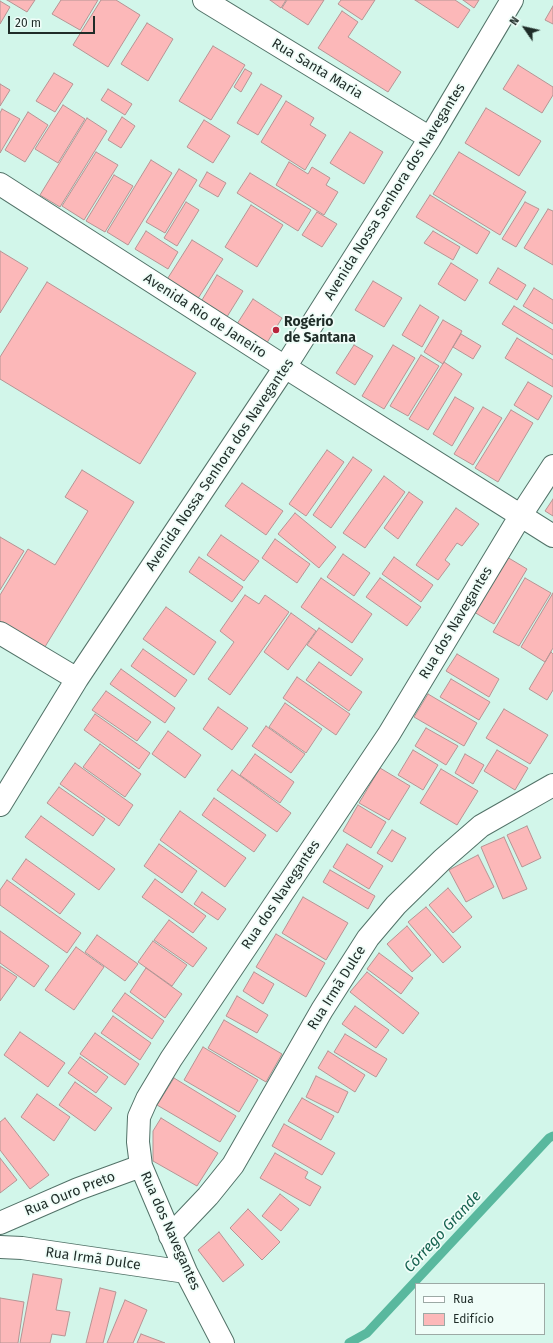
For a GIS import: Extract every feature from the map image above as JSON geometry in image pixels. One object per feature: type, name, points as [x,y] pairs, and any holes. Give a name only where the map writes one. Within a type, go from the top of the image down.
[{"type":"street","name":"Rua Santa Maria","points":[[204,0],[430,138]]},
{"type":"street","name":"Avenida Nossa Senhora dos Navegantes","points":[[0,805],[77,679],[285,367],[430,138],[512,0]]},
{"type":"street","name":"Avenida Rio de Janeiro","points":[[0,184],[285,367],[553,536]]},
{"type":"street","name":"Rua dos Navegantes","points":[[223,1343],[186,1272],[141,1166],[138,1142],[139,1117],[146,1099],[176,1052],[389,734],[521,515],[553,466]]},
{"type":"street","points":[[0,633],[77,679]]},
{"type":"street","name":"Rua Irmã Dulce","points":[[170,1236],[208,1196],[233,1165],[322,1010],[368,938],[396,905],[442,860],[481,826],[553,785]]},
{"type":"street","name":"Rua Ouro Preto","points":[[0,1223],[78,1189],[141,1166]]},
{"type":"street","name":"Rua Irmã Dulce","points":[[0,1247],[22,1248],[186,1272]]},
{"type":"building","points":[[7,0],[35,0],[27,12]]},
{"type":"building","points":[[61,0],[98,0],[80,30],[52,14]]},
{"type":"building","points":[[101,0],[116,0],[140,15],[108,67],[73,45]]},
{"type":"building","points":[[270,0],[286,0],[281,8]]},
{"type":"building","points":[[287,0],[324,0],[308,25],[282,8]]},
{"type":"building","points":[[341,0],[375,0],[362,20],[338,4]]},
{"type":"building","points":[[415,0],[455,0],[470,10],[458,28]]},
{"type":"building","points":[[463,0],[479,0],[474,8]]},
{"type":"building","points":[[0,1],[10,7],[0,24]]},
{"type":"building","points":[[553,6],[553,24],[545,20]]},
{"type":"building","points":[[342,11],[358,22],[348,37],[401,72],[388,92],[318,48]]},
{"type":"building","points":[[147,23],[173,39],[148,81],[121,64]]},
{"type":"building","points":[[213,46],[245,65],[211,120],[179,101]]},
{"type":"building","points":[[518,65],[553,87],[553,95],[542,113],[503,89]]},
{"type":"building","points":[[245,69],[252,73],[241,92],[234,87]]},
{"type":"building","points":[[54,73],[73,84],[55,112],[36,101]]},
{"type":"building","points":[[0,84],[10,90],[0,106]]},
{"type":"building","points":[[261,84],[282,96],[258,135],[237,123]]},
{"type":"building","points":[[108,89],[132,104],[125,115],[101,100]]},
{"type":"building","points":[[286,101],[314,118],[310,125],[326,135],[305,170],[261,142]]},
{"type":"building","points":[[63,105],[85,119],[58,163],[35,149]]},
{"type":"building","points":[[486,108],[541,141],[519,176],[465,143]]},
{"type":"building","points":[[2,109],[20,119],[0,153],[0,113]]},
{"type":"building","points":[[28,112],[48,125],[25,162],[5,150]]},
{"type":"building","points":[[122,117],[135,126],[121,148],[108,140]]},
{"type":"building","points":[[87,118],[107,131],[60,207],[40,195]]},
{"type":"building","points":[[204,120],[230,136],[213,163],[187,147]]},
{"type":"building","points":[[350,132],[383,152],[364,184],[330,163]]},
{"type":"building","points":[[96,152],[118,165],[84,220],[62,206]]},
{"type":"building","points":[[459,152],[526,192],[500,235],[433,194]]},
{"type":"building","points":[[151,160],[172,173],[128,245],[107,232]]},
{"type":"building","points":[[289,162],[308,174],[312,167],[330,178],[326,185],[338,192],[324,215],[276,185]]},
{"type":"building","points":[[179,169],[197,180],[165,233],[146,222]]},
{"type":"building","points":[[207,172],[226,183],[218,197],[199,186]]},
{"type":"building","points":[[250,173],[311,210],[298,231],[237,193]]},
{"type":"building","points":[[114,175],[133,186],[105,232],[86,221]]},
{"type":"building","points":[[430,195],[490,232],[477,254],[416,217]]},
{"type":"building","points":[[186,202],[199,210],[177,246],[164,238]]},
{"type":"building","points":[[525,202],[539,209],[516,247],[502,239]]},
{"type":"building","points":[[251,205],[283,225],[257,267],[225,247]]},
{"type":"building","points":[[548,209],[553,211],[553,265],[524,248]]},
{"type":"building","points":[[317,212],[337,224],[322,247],[302,235]]},
{"type":"building","points":[[146,231],[178,252],[168,269],[135,249]]},
{"type":"building","points":[[433,231],[460,247],[453,260],[424,243]]},
{"type":"building","points":[[192,240],[223,259],[197,300],[166,281]]},
{"type":"building","points":[[0,251],[28,268],[0,313]]},
{"type":"building","points":[[451,263],[478,280],[465,301],[438,284]]},
{"type":"building","points":[[498,268],[526,285],[517,300],[489,283]]},
{"type":"building","points":[[217,275],[243,291],[225,320],[199,305]]},
{"type":"building","points":[[373,281],[402,298],[384,327],[355,310]]},
{"type":"building","points":[[47,282],[196,373],[140,464],[0,379],[0,357]]},
{"type":"building","points":[[534,288],[553,300],[553,324],[523,306]]},
{"type":"building","points":[[253,299],[282,318],[265,346],[235,327]]},
{"type":"building","points":[[420,305],[439,317],[422,347],[402,335]]},
{"type":"building","points":[[514,306],[553,330],[553,355],[502,324]]},
{"type":"building","points":[[443,320],[462,331],[443,364],[424,352]]},
{"type":"building","points":[[461,334],[481,346],[473,359],[453,347]]},
{"type":"building","points":[[517,338],[553,360],[553,387],[505,358]]},
{"type":"building","points":[[354,345],[373,356],[355,385],[336,373]]},
{"type":"building","points":[[393,345],[415,358],[384,409],[362,396]]},
{"type":"building","points":[[421,355],[439,366],[408,416],[390,406]]},
{"type":"building","points":[[444,362],[462,374],[428,430],[409,419]]},
{"type":"building","points":[[528,382],[552,396],[538,420],[514,405]]},
{"type":"building","points":[[455,397],[474,408],[452,446],[433,434]]},
{"type":"building","points":[[483,407],[502,418],[473,465],[454,454]]},
{"type":"building","points":[[511,410],[533,423],[498,482],[475,468]]},
{"type":"building","points":[[327,450],[344,462],[306,516],[289,504]]},
{"type":"building","points":[[353,457],[372,470],[331,528],[313,515]]},
{"type":"building","points":[[82,470],[134,502],[43,650],[0,623],[0,595],[28,549],[55,565],[88,511],[65,497]]},
{"type":"building","points":[[384,476],[405,492],[365,548],[343,533]]},
{"type":"building","points":[[242,483],[283,511],[266,535],[225,506]]},
{"type":"building","points":[[409,492],[423,502],[398,539],[384,528]]},
{"type":"building","points":[[553,499],[553,516],[545,511]]},
{"type":"building","points":[[456,508],[479,524],[462,546],[457,543],[445,560],[450,564],[438,580],[416,565]]},
{"type":"building","points":[[295,513],[336,547],[319,568],[278,534]]},
{"type":"building","points":[[221,535],[259,561],[244,581],[207,555]]},
{"type":"building","points":[[0,537],[24,551],[0,590]]},
{"type":"building","points":[[275,539],[310,564],[297,583],[262,558]]},
{"type":"building","points":[[343,554],[370,573],[354,596],[327,577]]},
{"type":"building","points":[[199,557],[243,587],[232,602],[189,572]]},
{"type":"building","points":[[394,557],[433,585],[421,602],[382,574]]},
{"type":"building","points":[[507,557],[527,569],[494,624],[474,612]]},
{"type":"building","points":[[321,578],[372,614],[352,643],[301,607]]},
{"type":"building","points":[[380,578],[421,607],[407,626],[366,597]]},
{"type":"building","points":[[525,578],[551,593],[519,646],[493,632]]},
{"type":"building","points":[[553,593],[553,648],[545,662],[521,647]]},
{"type":"building","points":[[245,595],[259,604],[265,595],[289,612],[230,695],[208,679],[234,642],[220,631]]},
{"type":"building","points":[[166,607],[216,642],[194,675],[143,639]]},
{"type":"building","points":[[291,613],[316,631],[288,670],[264,652]]},
{"type":"building","points":[[319,628],[363,659],[351,676],[307,645]]},
{"type":"building","points":[[143,649],[187,680],[175,697],[131,666]]},
{"type":"building","points":[[551,652],[553,654],[553,690],[547,700],[529,689]]},
{"type":"building","points":[[457,654],[499,679],[489,697],[446,671]]},
{"type":"building","points":[[319,662],[362,692],[349,711],[306,680]]},
{"type":"building","points":[[121,669],[175,708],[165,723],[110,684]]},
{"type":"building","points":[[297,677],[350,714],[336,735],[283,698]]},
{"type":"building","points":[[451,679],[490,702],[479,720],[440,697]]},
{"type":"building","points":[[106,691],[151,722],[137,741],[92,710]]},
{"type":"building","points":[[428,694],[477,723],[464,746],[414,717]]},
{"type":"building","points":[[285,703],[322,729],[306,753],[269,727]]},
{"type":"building","points":[[218,707],[248,728],[232,750],[203,729]]},
{"type":"building","points":[[504,709],[548,735],[530,764],[486,738]]},
{"type":"building","points":[[95,714],[150,753],[139,769],[84,730]]},
{"type":"building","points":[[266,726],[305,754],[291,773],[252,746]]},
{"type":"building","points":[[426,728],[458,746],[446,765],[415,746]]},
{"type":"building","points":[[168,731],[201,755],[185,778],[152,754]]},
{"type":"building","points":[[100,744],[141,774],[125,797],[83,767]]},
{"type":"building","points":[[413,750],[438,765],[423,790],[398,775]]},
{"type":"building","points":[[497,750],[528,768],[515,790],[484,771]]},
{"type":"building","points":[[255,754],[294,782],[280,803],[240,775]]},
{"type":"building","points":[[465,754],[484,765],[473,784],[455,773]]},
{"type":"building","points":[[75,763],[133,805],[119,826],[60,784]]},
{"type":"building","points":[[380,768],[410,786],[389,820],[359,803]]},
{"type":"building","points":[[441,769],[478,791],[457,825],[420,803]]},
{"type":"building","points":[[232,770],[291,813],[277,832],[217,790]]},
{"type":"building","points":[[59,787],[105,819],[93,836],[47,803]]},
{"type":"building","points":[[214,798],[266,835],[254,852],[202,815]]},
{"type":"building","points":[[358,805],[386,822],[371,848],[343,831]]},
{"type":"building","points":[[180,811],[246,858],[225,887],[160,840]]},
{"type":"building","points":[[41,816],[115,869],[99,890],[25,837]]},
{"type":"building","points":[[527,826],[541,858],[522,867],[507,835]]},
{"type":"building","points":[[392,830],[406,838],[392,862],[377,853]]},
{"type":"building","points":[[504,837],[527,889],[503,899],[481,847]]},
{"type":"building","points":[[159,844],[197,871],[182,893],[144,866]]},
{"type":"building","points":[[347,844],[383,866],[369,889],[333,867]]},
{"type":"building","points":[[478,855],[494,887],[466,902],[449,870]]},
{"type":"building","points":[[26,859],[75,894],[60,914],[12,879]]},
{"type":"building","points":[[330,870],[375,896],[368,909],[323,882]]},
{"type":"building","points":[[155,879],[206,916],[193,933],[142,897]]},
{"type":"building","points":[[7,880],[81,933],[67,953],[0,905],[0,890]]},
{"type":"building","points":[[448,888],[472,917],[453,933],[429,905]]},
{"type":"building","points":[[202,892],[226,909],[218,920],[194,904]]},
{"type":"building","points":[[303,897],[348,923],[326,960],[282,933]]},
{"type":"building","points":[[426,907],[461,947],[443,963],[408,922]]},
{"type":"building","points":[[169,920],[207,948],[193,967],[154,940]]},
{"type":"building","points":[[407,926],[431,955],[412,972],[387,944]]},
{"type":"building","points":[[0,931],[49,966],[34,987],[0,963]]},
{"type":"building","points":[[276,934],[325,963],[306,997],[256,967]]},
{"type":"building","points":[[97,935],[138,964],[125,981],[85,952]]},
{"type":"building","points":[[153,941],[187,965],[172,986],[138,962]]},
{"type":"building","points":[[76,947],[104,967],[74,1010],[45,990]]},
{"type":"building","points":[[379,953],[413,978],[401,994],[367,969]]},
{"type":"building","points":[[0,966],[17,977],[0,1001]]},
{"type":"building","points":[[146,968],[182,994],[165,1018],[130,992]]},
{"type":"building","points":[[254,972],[274,984],[263,1004],[243,991]]},
{"type":"building","points":[[367,972],[419,1013],[403,1034],[350,992]]},
{"type":"building","points":[[125,993],[164,1021],[152,1039],[112,1011]]},
{"type":"building","points":[[237,996],[268,1015],[257,1033],[226,1016]]},
{"type":"building","points":[[355,1006],[389,1030],[376,1048],[342,1024]]},
{"type":"building","points":[[113,1016],[151,1043],[140,1060],[101,1033]]},
{"type":"building","points":[[224,1020],[282,1054],[266,1082],[208,1048]]},
{"type":"building","points":[[20,1032],[65,1063],[48,1087],[4,1055]]},
{"type":"building","points":[[95,1033],[139,1064],[125,1085],[80,1054]]},
{"type":"building","points":[[345,1034],[387,1059],[376,1077],[334,1052]]},
{"type":"building","points":[[203,1047],[258,1080],[239,1112],[184,1080]]},
{"type":"building","points":[[328,1051],[365,1075],[355,1092],[318,1068]]},
{"type":"building","points":[[80,1057],[108,1077],[96,1093],[68,1073]]},
{"type":"building","points":[[316,1076],[348,1092],[338,1113],[306,1097]]},
{"type":"building","points":[[174,1078],[236,1116],[220,1142],[157,1105]]},
{"type":"building","points":[[75,1082],[112,1108],[95,1131],[59,1105]]},
{"type":"building","points":[[37,1094],[70,1117],[54,1141],[21,1117]]},
{"type":"building","points":[[302,1098],[334,1116],[321,1140],[288,1121]]},
{"type":"building","points":[[5,1118],[49,1175],[30,1189],[0,1150],[0,1122]]},
{"type":"building","points":[[161,1118],[218,1153],[197,1186],[153,1161],[153,1131]]},
{"type":"building","points":[[284,1124],[335,1153],[322,1175],[272,1146]]},
{"type":"building","points":[[275,1153],[308,1172],[305,1178],[321,1187],[310,1206],[260,1178]]},
{"type":"building","points":[[0,1158],[17,1180],[0,1193]]},
{"type":"building","points":[[280,1194],[299,1209],[281,1231],[262,1216]]},
{"type":"building","points":[[248,1209],[280,1242],[262,1260],[230,1228]]},
{"type":"building","points":[[219,1232],[244,1265],[223,1282],[198,1250]]},
{"type":"building","points":[[33,1274],[62,1279],[56,1310],[70,1312],[65,1336],[52,1334],[50,1343],[20,1343]]},
{"type":"building","points":[[100,1288],[116,1292],[103,1343],[86,1343]]},
{"type":"building","points":[[0,1298],[24,1302],[18,1343],[0,1343]]},
{"type":"building","points":[[125,1300],[147,1310],[133,1343],[107,1343]]},
{"type":"building","points":[[141,1334],[165,1343],[137,1343]]},
{"type":"waterway","name":"Córrego Grande","points":[[349,1343],[367,1333],[549,1138],[553,1136]]},
{"type":"place","name":"Rogério de Santana","points":[[276,330]]}]
